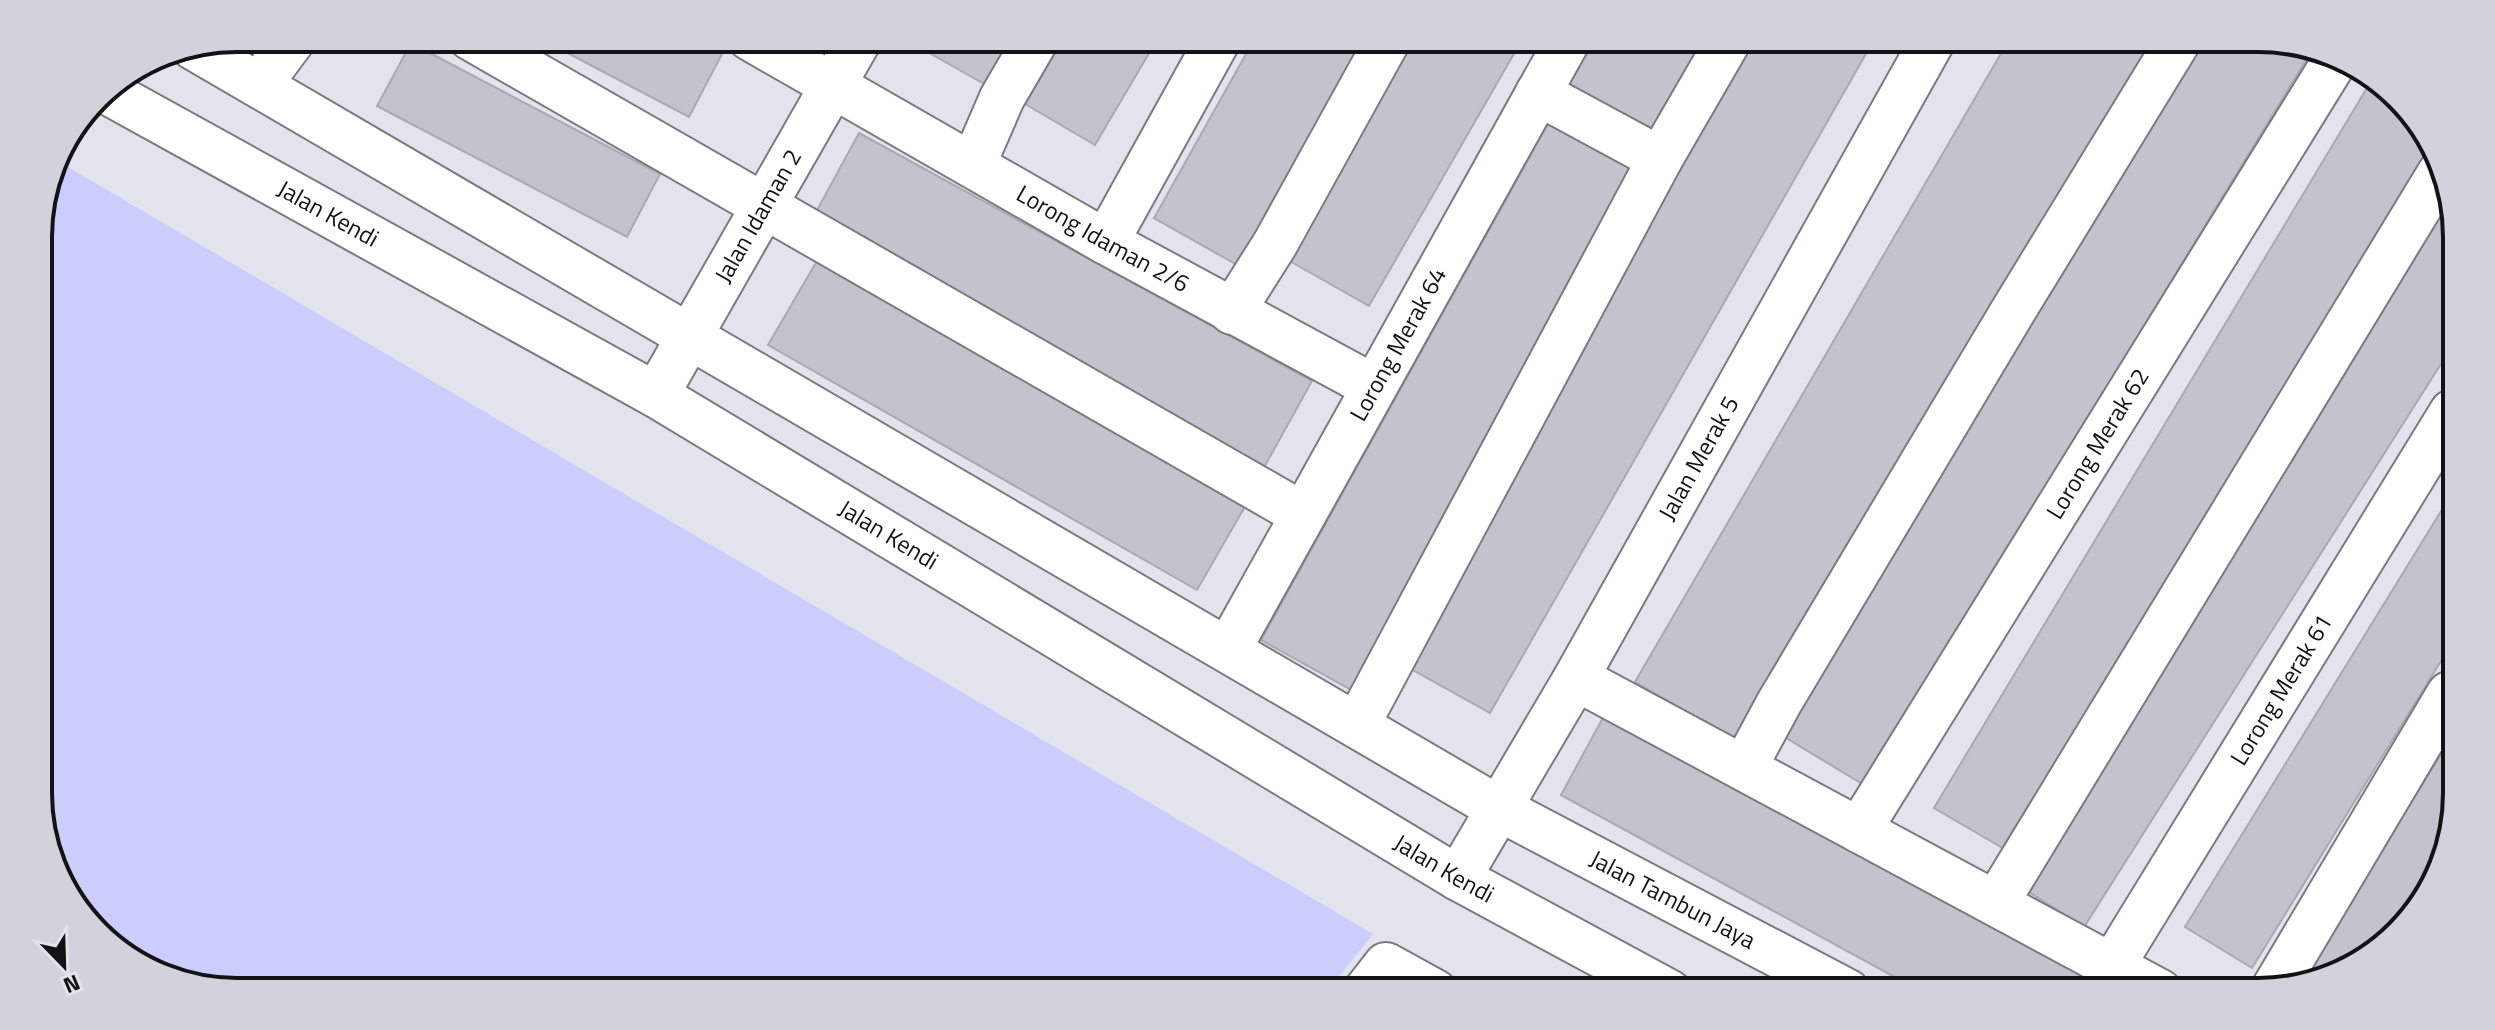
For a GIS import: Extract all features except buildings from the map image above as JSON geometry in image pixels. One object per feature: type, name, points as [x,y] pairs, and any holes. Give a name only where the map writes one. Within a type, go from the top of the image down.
[{"type":"street","points":[[259,85],[284,52]]},
{"type":"street","points":[[495,52],[1302,514]]},
{"type":"street","name":"Lorong Idaman 2/6","points":[[775,52],[1106,242],[1374,387]]},
{"type":"street","name":"Jalan Idaman 2","points":[[656,395],[852,52]]},
{"type":"street","points":[[973,165],[1002,98],[1029,52]]},
{"type":"street","points":[[1106,242],[1211,52]]},
{"type":"street","points":[[1232,312],[1275,244],[1381,52]]},
{"type":"street","name":"Lorong Merak 64","points":[[1228,650],[1561,52]]},
{"type":"street","points":[[1357,725],[1660,159],[1722,52]]},
{"type":"street","name":"Jalan Merak 5","points":[[1458,878],[1576,678],[1926,52]]},
{"type":"street","points":[[1744,768],[1779,703],[2171,52]]},
{"type":"street","points":[[207,55],[1498,808]]},
{"type":"street","name":"Lorong Merak 62","points":[[1859,830],[2331,67]]},
{"type":"street","points":[[1538,93],[1660,159]]},
{"type":"street","name":"Jalan Kendi","points":[[116,97],[656,395],[1458,878],[1643,978]]},
{"type":"street","points":[[1996,903],[2435,182]]},
{"type":"street","name":"Lorong Merak 61","points":[[2133,978],[2443,428]]},
{"type":"street","points":[[1576,678],[1996,903],[2126,978]]},
{"type":"street","points":[[2281,976],[2443,704]]},
{"type":"street","name":"Jalan Tambun Jaya","points":[[1498,808],[1821,978]]},
{"type":"shaded area","points":[[66,166],[1373,934],[1337,978],[237,978],[178,968],[134,947],[98,915],[83,896],[62,852],[52,805],[52,225],[58,189]]}]
